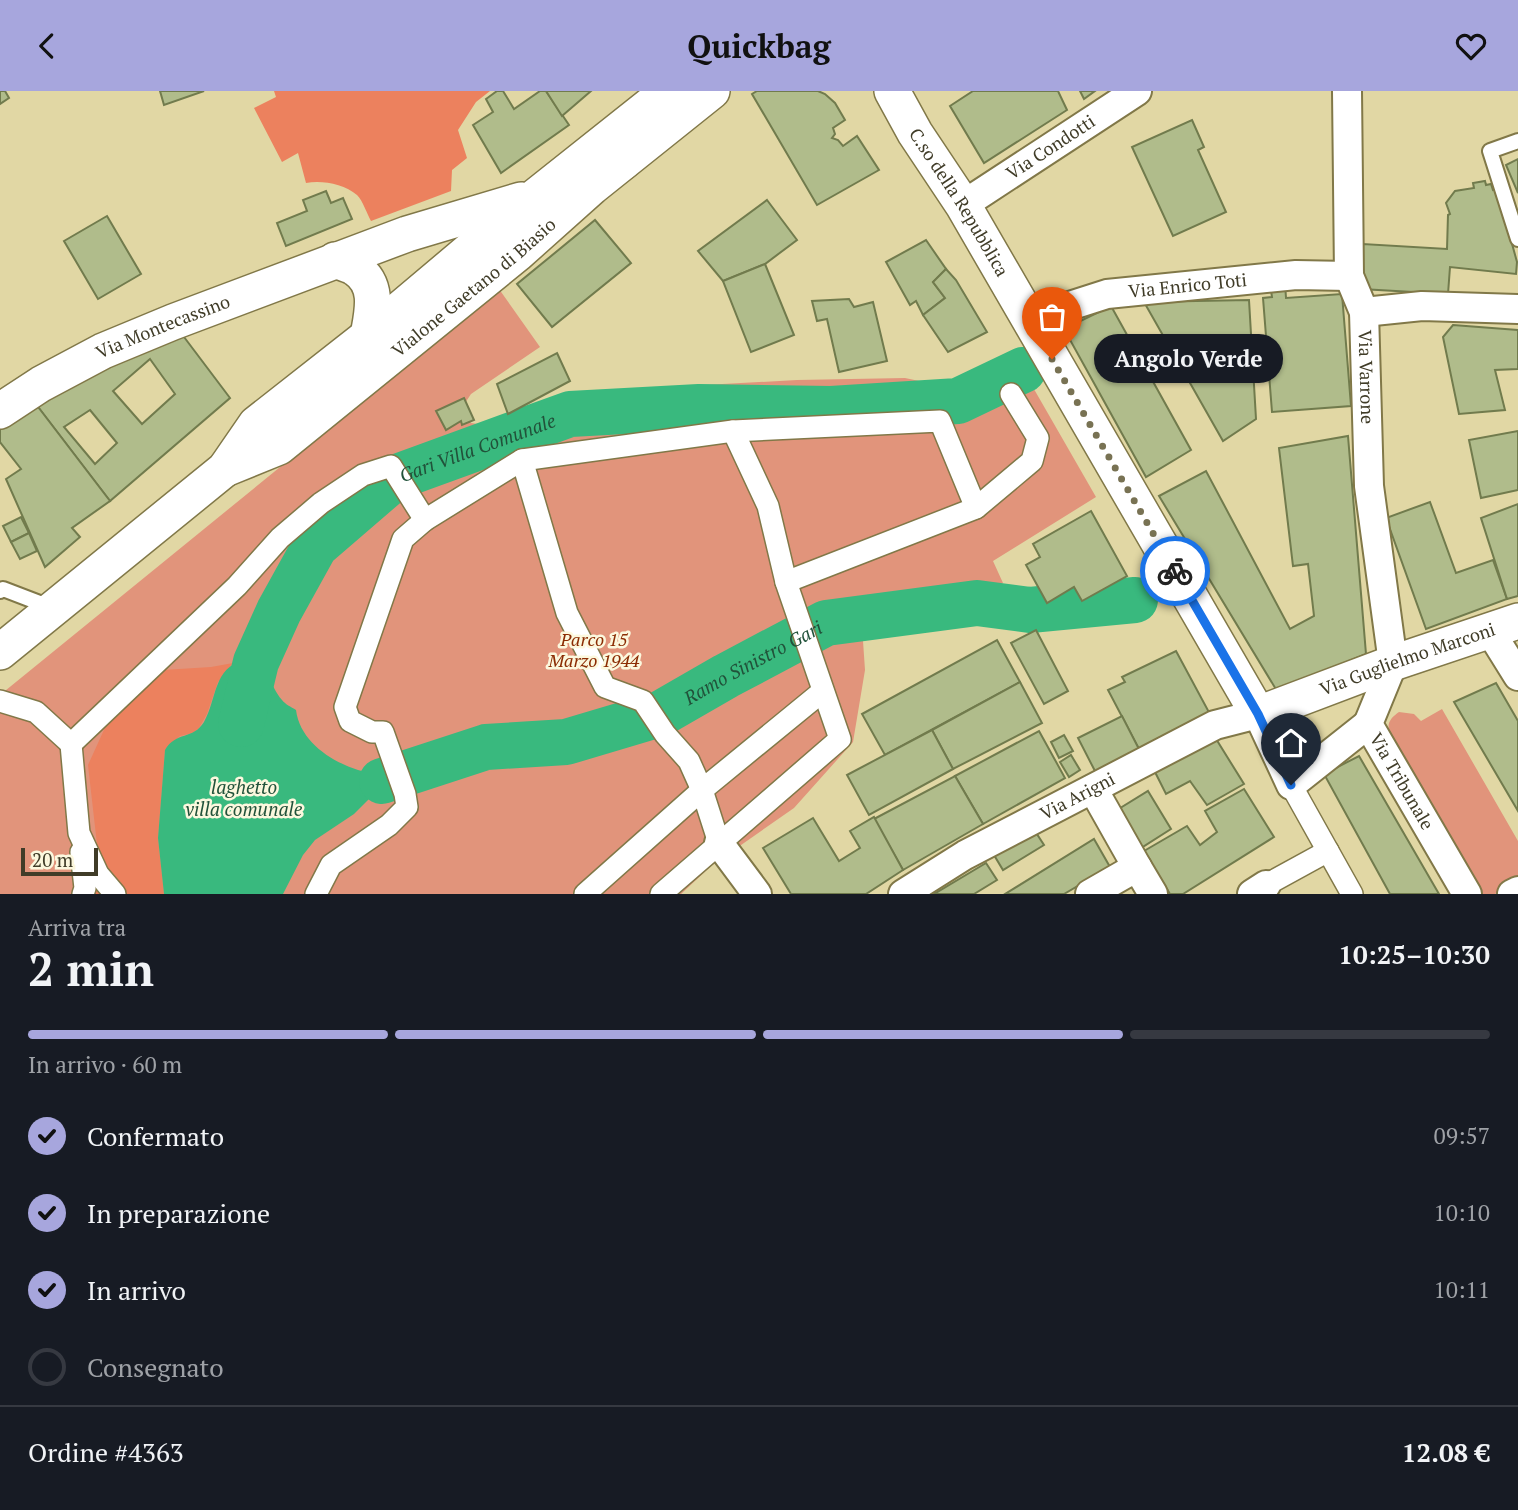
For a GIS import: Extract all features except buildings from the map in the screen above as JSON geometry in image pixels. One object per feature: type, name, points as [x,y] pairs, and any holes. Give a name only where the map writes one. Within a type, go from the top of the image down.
[{"type":"street","name":"Vialone Gaetano di Biasio","points":[[537,196],[668,91]]},
{"type":"street","name":"Vialone Gaetano di Biasio","points":[[225,468],[279,447],[712,91]]},
{"type":"street","points":[[876,91],[915,133]]},
{"type":"street","name":"C.so della Repubblica","points":[[892,91],[915,133],[963,205],[1258,714]]},
{"type":"street","name":"Via Condotti","points":[[963,205],[1137,91]]},
{"type":"street","name":"Via Varrone","points":[[1347,91],[1349,276],[1364,312],[1368,486],[1393,663]]},
{"type":"street","name":"Via Montecassino","points":[[0,411],[41,384],[103,351],[173,322],[407,235],[497,216],[537,196],[623,162]]},
{"type":"street","name":"Vialone Gaetano di Biasio","points":[[0,652],[225,468],[256,424],[368,336],[497,216]]},
{"type":"street","points":[[497,216],[510,236],[517,254]]},
{"type":"street","points":[[335,260],[356,269],[370,287],[374,298],[368,336]]},
{"type":"street","name":"Via Enrico Toti","points":[[1029,319],[1107,294],[1296,275],[1349,276]]},
{"type":"street","points":[[1364,312],[1422,306],[1518,309]]},
{"type":"street","points":[[786,583],[976,508],[1032,461],[1038,438],[1011,394]]},
{"type":"street","points":[[316,894],[331,865],[389,825],[407,807],[391,750],[383,732],[372,732],[350,721],[345,707],[403,539],[425,520],[522,460],[733,431],[940,421],[976,508]]},
{"type":"street","points":[[661,894],[840,739],[786,583],[768,506],[733,431]]},
{"type":"street","points":[[522,460],[567,613],[605,687],[643,701],[689,761],[702,790],[719,843],[757,894]]},
{"type":"street","points":[[71,744],[237,586],[280,538],[321,503],[363,475],[391,465],[425,520]]},
{"type":"street","points":[[1504,626],[1518,676]]},
{"type":"street","name":"Via Guglielmo Marconi","points":[[1258,714],[1393,663],[1504,626]]},
{"type":"street","name":"Via Tribunale","points":[[1393,663],[1368,724],[1466,894]]},
{"type":"street","points":[[585,894],[702,790],[823,691]]},
{"type":"street","points":[[0,701],[36,712],[71,744],[85,888],[83,894]]},
{"type":"street","points":[[1258,714],[1291,785],[1352,894]]},
{"type":"street","name":"Via Arigni","points":[[903,894],[965,855],[1215,725],[1258,714]]},
{"type":"street","points":[[1291,785],[1368,724]]},
{"type":"street","points":[[1093,789],[1153,894]]},
{"type":"street","points":[[79,833],[97,874],[115,894]]},
{"type":"street","points":[[1259,890],[1328,851]]},
{"type":"street","points":[[1090,894],[1137,867]]},
{"type":"street","points":[[1512,894],[1518,891]]},
{"type":"lane","points":[[1518,141],[1490,151],[1518,239]]},
{"type":"lane","points":[[0,591],[3,589],[54,609]]},
{"type":"green space","name":"Parco 15 Marzo 1944","points":[[499,289],[540,347],[471,394],[463,406],[471,423],[499,427],[574,392],[797,380],[905,378],[938,385],[1023,370],[1096,497],[993,561],[1003,583],[947,617],[863,641],[865,670],[853,742],[794,808],[711,866],[681,894],[0,894],[0,695]]},
{"type":"green space","points":[[1442,709],[1518,841],[1518,880],[1495,894],[1482,894],[1389,730],[1391,720],[1399,712],[1414,714],[1421,721]]},
{"type":"shaded area","points":[[274,91],[490,91],[476,102],[458,130],[467,158],[452,170],[451,191],[371,221],[361,201],[352,191],[333,184],[306,183],[298,153],[282,162],[254,108],[276,97]]},
{"type":"shaded area","points":[[233,663],[218,682],[199,728],[193,733],[180,736],[165,750],[158,838],[164,894],[95,894],[99,862],[88,765],[108,721],[147,671]]},
{"type":"water","name":"laghetto villa comunale","points":[[244,660],[253,662],[264,670],[282,700],[296,710],[303,731],[318,748],[347,766],[380,775],[382,781],[376,792],[354,814],[315,840],[303,855],[283,894],[164,894],[158,838],[165,750],[174,740],[200,728],[221,677],[234,664]]},
{"type":"waterway","name":"Gari Villa Comunale","points":[[241,724],[256,662],[279,611],[315,546],[394,478],[570,414],[699,407],[831,409],[958,401],[1023,370]]},
{"type":"waterway","name":"Ramo Sinistro Gari","points":[[382,781],[486,747],[566,742],[660,714],[826,623],[977,603],[1030,610],[1135,600]]},
{"type":"way so far","points":[[1052,359],[1175,571]]},
{"type":"place","name":"Angolo Verde","points":[[1052,359]]},
{"type":"route","points":[[1175,571],[1258,714],[1291,785]]}]
